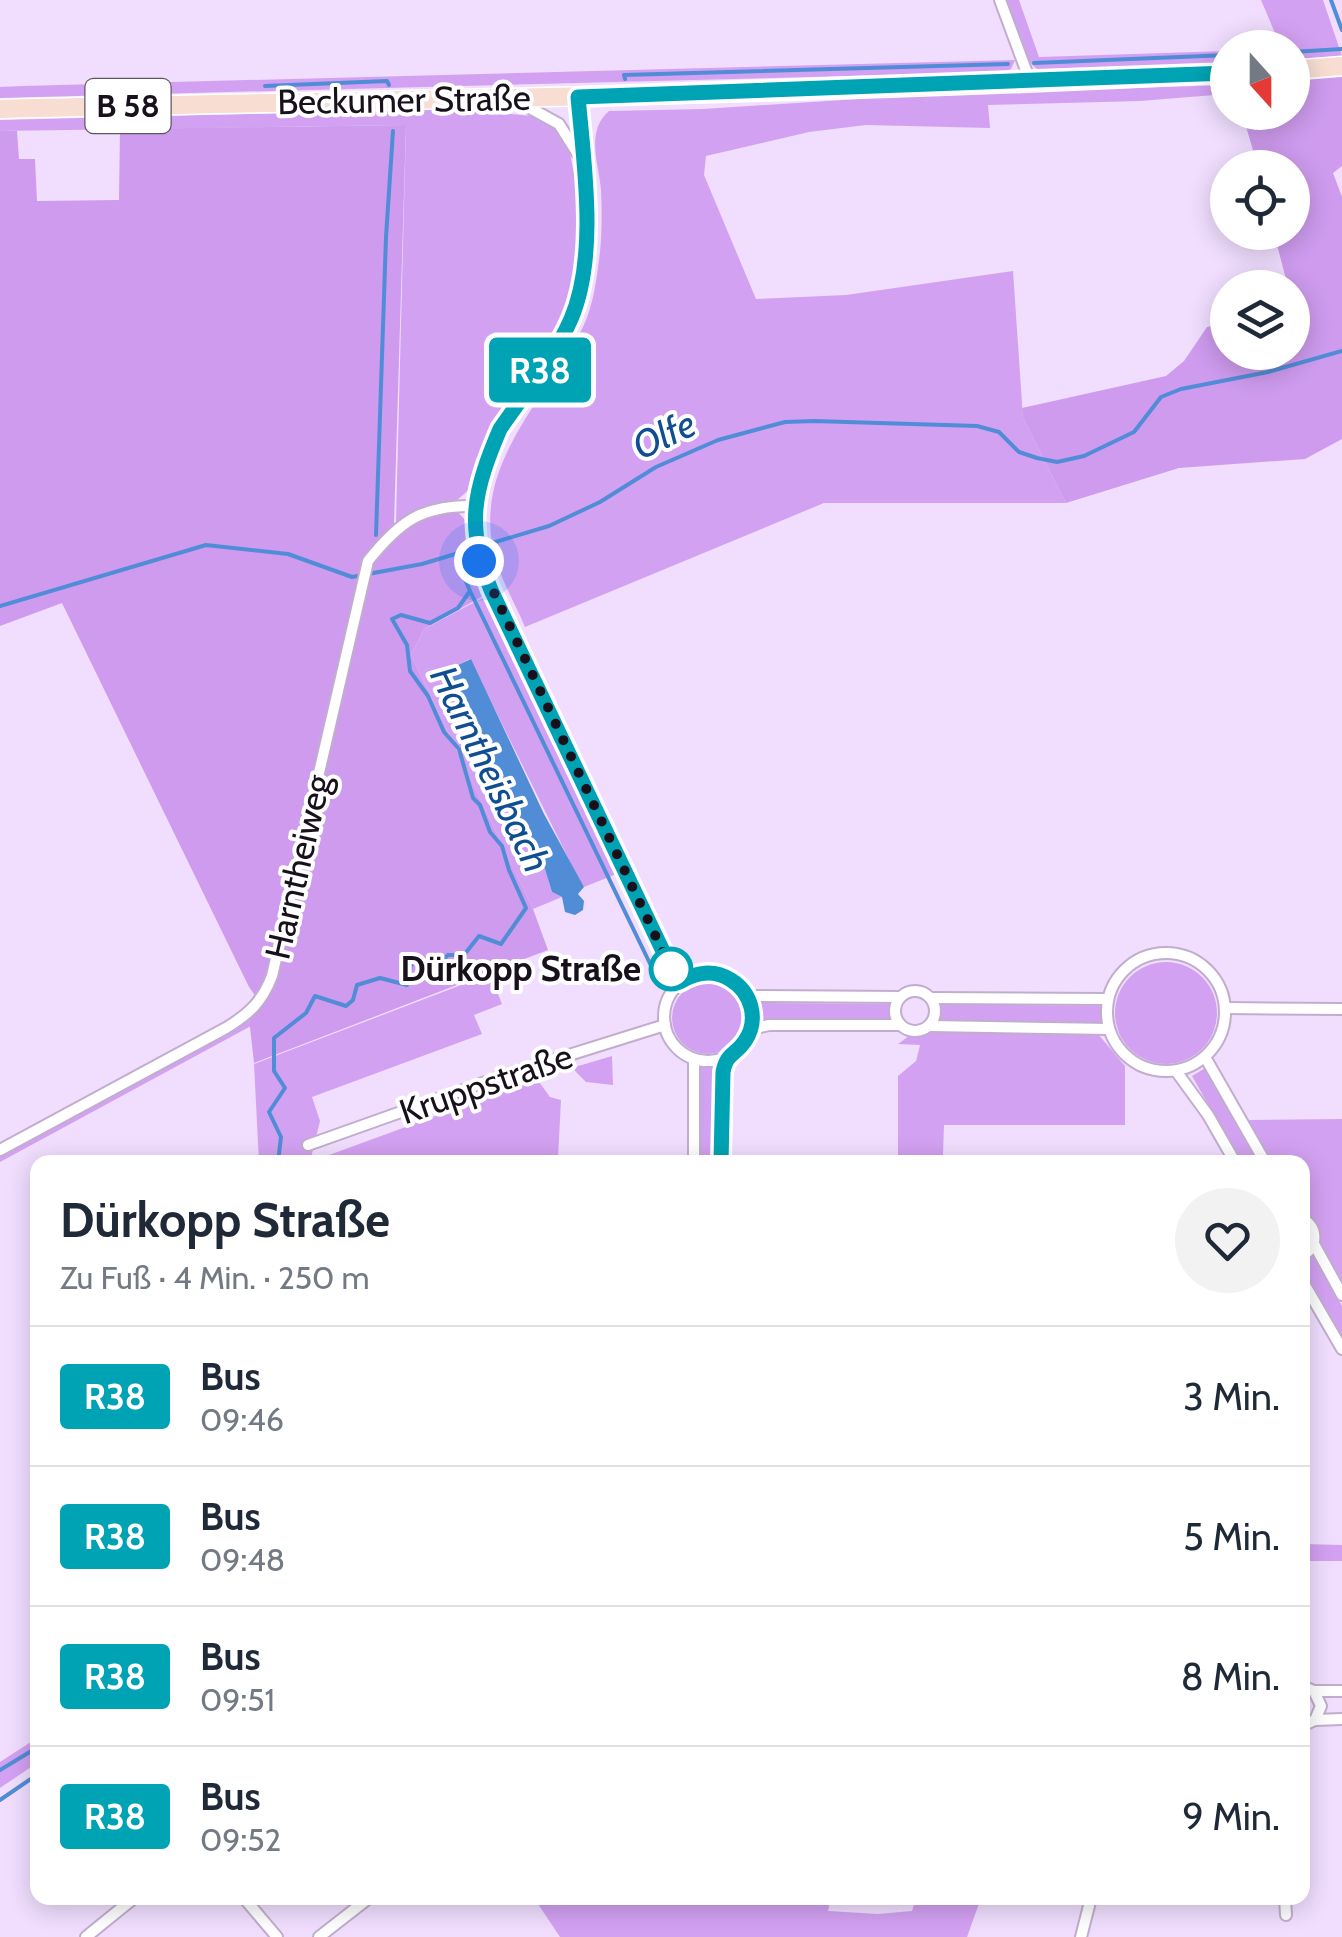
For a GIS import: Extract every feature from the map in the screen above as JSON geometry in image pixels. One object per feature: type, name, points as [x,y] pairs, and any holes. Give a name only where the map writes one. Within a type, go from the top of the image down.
[{"type":"main road","points":[[1310,69],[1342,66]]},
{"type":"main road","name":"Beckumer Straße","points":[[0,109],[578,97],[1210,74]]},
{"type":"street","points":[[1000,0],[1030,81]]},
{"type":"street","points":[[503,97],[526,104],[566,130],[584,164]]},
{"type":"street","points":[[578,97],[584,164],[583,275],[572,318],[500,429],[484,466],[474,506],[474,534],[479,561],[583,785],[685,980]]},
{"type":"street","name":"Harntheiweg","points":[[0,1150],[226,1028],[262,1001],[272,976],[368,561],[402,524],[428,509],[474,506]]},
{"type":"street","points":[[1165,953],[1187,957],[1206,968],[1220,986],[1226,1008],[1219,1040],[1206,1057],[1176,1071],[1155,1071],[1133,1062],[1118,1048],[1109,1029],[1108,999],[1124,970],[1143,958],[1165,953]]},
{"type":"street","points":[[709,972],[724,975],[748,996],[751,1029],[746,1041],[726,1057],[709,1061],[694,1058],[675,1046],[665,1025],[664,1009],[670,994],[685,980],[709,972]]},
{"type":"street","points":[[900,1024],[895,1011],[900,998],[920,991],[932,998],[1108,999]]},
{"type":"street","points":[[748,996],[900,998]]},
{"type":"street","points":[[930,1026],[936,1012],[932,998]]},
{"type":"street","points":[[1226,1008],[1342,1009]]},
{"type":"street","points":[[751,1029],[769,1025],[900,1024],[918,1032],[930,1026],[1109,1029]]},
{"type":"street","name":"Kruppstraße","points":[[308,1146],[505,1075],[665,1025]]},
{"type":"street","points":[[720,1155],[726,1057]]},
{"type":"street","points":[[1206,1057],[1261,1155]]},
{"type":"street","points":[[694,1058],[694,1155]]},
{"type":"street","points":[[1176,1071],[1231,1155]]},
{"type":"street","points":[[1310,1224],[1314,1244],[1342,1295]]},
{"type":"street","points":[[1310,1248],[1314,1244]]},
{"type":"street","points":[[1310,1294],[1342,1349]]},
{"type":"street","points":[[1310,1688],[1342,1691]]},
{"type":"street","points":[[1310,1691],[1321,1706],[1315,1720]]},
{"type":"street","points":[[1310,1722],[1342,1719]]},
{"type":"street","points":[[86,1937],[125,1905]]},
{"type":"street","points":[[250,1905],[277,1937]]},
{"type":"street","points":[[319,1937],[360,1905]]},
{"type":"street","points":[[1081,1937],[1089,1905]]},
{"type":"street","points":[[1285,1905],[1286,1914]]},
{"type":"shaded area","points":[[1002,0],[1019,0],[1039,57],[1210,52],[1210,64],[1040,71],[1020,49]]},
{"type":"shaded area","points":[[1261,0],[1323,0],[1342,56],[1310,58],[1310,30],[1274,30]]},
{"type":"shaded area","points":[[1015,60],[1011,69],[1003,72],[0,98],[0,87],[22,86]]},
{"type":"shaded area","points":[[1342,77],[1342,166],[1333,173],[1342,197],[1342,439],[1305,459],[1179,468],[1066,503],[1023,418],[1022,408],[1166,376],[1184,361],[1210,326],[1210,370],[1310,370],[1310,270],[1284,270],[1278,250],[1310,250],[1310,150],[1253,150],[1247,130],[1310,130],[1310,80]]},
{"type":"shaded area","points":[[1210,86],[1210,95],[988,105],[990,128],[866,125],[809,132],[706,156],[704,175],[756,299],[846,295],[1013,271],[1023,418],[1066,503],[824,503],[525,627],[495,558],[490,516],[494,487],[518,432],[568,353],[590,309],[601,229],[595,138],[602,119],[609,111]]},
{"type":"shaded area","points":[[459,109],[532,116],[553,127],[568,143],[578,194],[577,274],[564,314],[495,426],[471,488],[456,501],[431,504],[396,523],[406,125],[0,131],[0,120]]},
{"type":"shaded area","points":[[406,125],[394,523],[400,530],[429,514],[456,510],[466,521],[471,563],[485,595],[424,629],[411,655],[533,909],[548,950],[254,1063],[249,1018],[262,1005],[249,987],[62,603],[0,626],[0,131],[17,131],[19,159],[35,159],[37,201],[119,200],[120,129]]},
{"type":"shaded area","points":[[486,596],[619,873],[584,887],[580,882],[470,659],[442,673],[544,866],[552,892],[562,897],[533,909],[411,655],[424,629]]},
{"type":"shaded area","points":[[1166,962],[1195,970],[1209,984],[1217,1013],[1209,1042],[1195,1056],[1166,1064],[1137,1056],[1123,1042],[1115,1013],[1123,984],[1137,970]]},
{"type":"shaded area","points":[[490,974],[502,1004],[474,1015],[482,1034],[312,1097],[320,1121],[312,1155],[259,1155],[254,1064]]},
{"type":"shaded area","points":[[708,982],[733,993],[744,1018],[733,1043],[708,1054],[683,1043],[672,1018],[683,993]]},
{"type":"shaded area","points":[[755,1003],[889,1004],[889,1021],[758,1020]]},
{"type":"shaded area","points":[[939,1004],[1103,1006],[1103,1022],[940,1022]]},
{"type":"shaded area","points":[[249,1018],[251,1026],[0,1162],[0,1153]]},
{"type":"shaded area","points":[[933,1030],[1098,1034],[1125,1066],[1125,1125],[944,1125],[943,1155],[898,1155],[898,1076],[916,1061],[920,1045],[898,1044],[909,1036]]},
{"type":"shaded area","points":[[612,1056],[613,1085],[586,1082],[575,1071],[575,1067]]},
{"type":"shaded area","points":[[718,1065],[716,1155],[699,1155],[700,1066]]},
{"type":"shaded area","points":[[1207,1067],[1257,1155],[1237,1155],[1192,1076]]},
{"type":"shaded area","points":[[537,1079],[550,1097],[561,1100],[558,1155],[329,1155]]},
{"type":"shaded area","points":[[1342,1119],[1342,1288],[1318,1245],[1318,1228],[1310,1221],[1310,1155],[1268,1155],[1247,1120]]},
{"type":"shaded area","points":[[1314,1256],[1342,1306],[1342,1341],[1310,1284],[1310,1258]]},
{"type":"shaded area","points":[[1310,1544],[1342,1545],[1342,1561],[1310,1561]]},
{"type":"shaded area","points":[[30,1743],[30,1768],[0,1788],[0,1762]]},
{"type":"shaded area","points":[[539,1905],[829,1905],[828,1911],[878,1914],[912,1911],[914,1905],[978,1905],[967,1937],[560,1937]]},
{"type":"water","points":[[471,659],[544,814],[584,887],[578,894],[584,901],[583,910],[575,915],[565,912],[562,897],[552,892],[544,866],[441,673]]},
{"type":"waterway","points":[[1331,0],[1342,30]]},
{"type":"waterway","points":[[1310,51],[1342,49]]},
{"type":"waterway","points":[[1034,63],[1210,56]]},
{"type":"waterway","points":[[625,79],[624,75],[1008,64]]},
{"type":"waterway","points":[[265,86],[387,81],[389,85]]},
{"type":"waterway","points":[[376,535],[393,131]]},
{"type":"waterway","name":"Olfe","points":[[0,606],[206,545],[288,554],[352,577],[422,564],[549,526],[600,502],[656,467],[718,440],[785,422],[977,426],[999,432],[1019,452],[1057,462],[1084,456],[1134,432],[1161,397],[1181,389],[1268,372],[1342,351]]},
{"type":"waterway","name":"Harntheisbach","points":[[279,1155],[281,1137],[269,1112],[285,1088],[274,1071],[274,1038],[306,1013],[315,996],[346,1006],[353,1000],[357,985],[380,978],[407,985],[415,962],[433,963],[448,955],[464,955],[479,936],[501,944],[526,908],[502,846],[490,832],[480,805],[473,798],[459,749],[444,732],[428,696],[410,671],[407,645],[392,619],[401,615],[430,623],[458,608],[470,591],[460,567],[461,553]]},
{"type":"waterway","points":[[471,593],[656,976]]},
{"type":"waterway","name":"Harntheisbach","points":[[0,1770],[30,1752]]},
{"type":"waterway","points":[[0,1800],[30,1779]]},
{"type":"bus line","name":"R38","points":[[721,1155],[723,1072],[726,1057],[746,1041],[751,1029],[748,996],[724,975],[709,972],[680,982],[671,968],[491,590],[479,561],[474,534],[474,506],[484,466],[500,429],[572,318],[583,275],[586,184],[578,97],[1210,74]]},
{"type":"place","name":"Dürkopp Straße","points":[[671,969]]},
{"type":"route","points":[[479,561],[671,969]]}]
